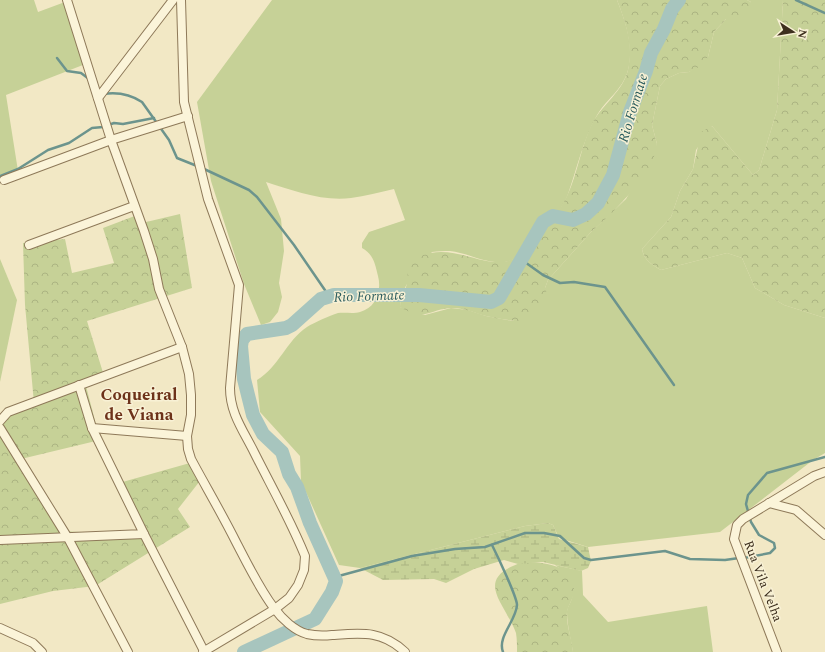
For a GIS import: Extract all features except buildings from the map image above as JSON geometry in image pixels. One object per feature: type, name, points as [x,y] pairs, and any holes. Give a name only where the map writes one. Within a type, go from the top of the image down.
[{"type":"street","points":[[67,0],[111,140],[153,259],[159,288],[182,347],[189,374],[191,395],[191,415],[187,436],[188,450],[192,459],[254,576],[275,609],[283,618],[299,632],[317,636],[361,633],[386,637],[396,643],[405,652]]},
{"type":"street","points":[[98,98],[173,0]]},
{"type":"street","points":[[79,385],[92,428],[203,652],[275,609],[289,598],[298,585],[304,570],[305,556],[233,411],[230,388],[239,285],[208,199],[188,116],[183,88],[180,0]]},
{"type":"street","points":[[4,180],[111,140],[188,116]]},
{"type":"street","points":[[29,245],[134,206]]},
{"type":"street","points":[[0,421],[8,412],[182,347]]},
{"type":"street","points":[[0,428],[68,538],[128,652]]},
{"type":"street","points":[[92,428],[187,436]]},
{"type":"street","points":[[769,503],[814,476],[825,472]]},
{"type":"street","points":[[769,503],[796,510],[825,535]]},
{"type":"street","name":"Rua Vila Velha","points":[[769,503],[743,519],[737,525],[734,539],[777,652]]},
{"type":"street","points":[[0,540],[144,534]]},
{"type":"street","points":[[0,628],[33,643],[42,652]]},
{"type":"green space","points":[[0,0],[34,0],[38,12],[65,2],[88,63],[6,95],[18,171],[0,175]]},
{"type":"green space","points":[[272,0],[617,0],[630,43],[630,61],[626,77],[604,105],[591,126],[568,194],[552,221],[528,249],[520,256],[512,260],[497,262],[458,252],[432,252],[411,278],[403,292],[401,299],[400,307],[425,315],[451,308],[468,310],[486,316],[513,321],[545,288],[548,280],[591,232],[626,199],[657,144],[652,125],[660,86],[666,79],[679,73],[689,72],[708,57],[714,32],[726,19],[751,2],[747,0],[783,0],[777,110],[759,170],[753,175],[712,126],[696,150],[693,169],[680,191],[671,217],[642,249],[647,259],[661,270],[727,253],[742,258],[755,288],[784,305],[825,318],[825,453],[813,460],[720,532],[588,547],[559,538],[553,525],[548,523],[525,526],[360,568],[339,565],[301,481],[300,456],[260,412],[257,380],[265,375],[293,339],[307,327],[338,313],[357,313],[366,310],[374,303],[378,293],[379,282],[372,257],[362,248],[362,243],[369,232],[405,220],[394,189],[341,199],[319,197],[266,182],[281,219],[284,251],[279,283],[282,297],[278,312],[270,322],[261,325],[244,284],[211,181],[197,102]]},
{"type":"green space","points":[[617,0],[747,0],[751,2],[744,19],[726,19],[714,32],[708,57],[703,65],[689,72],[679,73],[666,79],[660,86],[652,125],[657,144],[652,165],[646,176],[611,214],[591,232],[548,280],[545,288],[548,297],[537,310],[520,321],[489,317],[460,308],[443,309],[426,314],[415,314],[400,307],[409,266],[416,258],[430,253],[443,252],[455,253],[491,262],[502,262],[513,259],[525,252],[551,222],[571,187],[585,140],[593,122],[622,84],[628,70],[630,52],[628,34]]},
{"type":"green space","points":[[783,0],[825,0],[825,318],[784,305],[755,288],[742,258],[727,253],[661,270],[647,259],[642,249],[671,217],[680,191],[693,169],[701,132],[712,126],[753,175],[759,170],[777,110]]},
{"type":"green space","points":[[140,214],[142,223],[180,214],[192,288],[87,321],[105,379],[86,386],[100,440],[21,459],[61,531],[143,535],[119,483],[197,461],[203,477],[178,509],[190,527],[95,586],[53,591],[0,604],[0,416],[34,403],[25,305],[23,243],[65,239],[72,273],[114,263],[103,228]]},
{"type":"green space","points":[[0,259],[17,300],[0,382]]},
{"type":"green space","points":[[548,523],[553,525],[559,539],[588,547],[591,561],[588,568],[581,571],[543,562],[518,564],[504,560],[474,569],[446,583],[434,579],[383,580],[360,568],[525,526]]},
{"type":"green space","points":[[523,562],[556,566],[569,575],[573,582],[574,591],[567,612],[567,617],[573,652],[517,652],[516,633],[511,621],[499,601],[495,583],[499,576],[508,569]]},
{"type":"green space","points":[[555,565],[582,571],[583,595],[608,622],[707,606],[713,652],[573,652],[568,627],[567,612],[572,598],[573,587],[567,575]]},
{"type":"waterway","name":"Rio Formate","points":[[244,652],[315,619],[332,592],[336,581],[310,523],[297,487],[289,474],[282,452],[263,434],[253,415],[244,379],[241,346],[242,340],[247,334],[286,328],[292,325],[321,299],[334,295],[419,295],[491,302],[499,298],[543,222],[553,216],[573,220],[586,214],[598,203],[613,175],[630,112],[646,71],[651,53],[664,29],[672,9],[679,0]]},
{"type":"waterway","points":[[796,0],[825,13]]},
{"type":"waterway","points":[[57,58],[67,71],[81,73],[89,79]]},
{"type":"waterway","points":[[103,94],[123,94],[142,102],[169,140],[177,158],[197,166]]},
{"type":"waterway","points":[[0,176],[18,169],[48,150],[69,143],[92,128],[103,127],[114,123],[123,124],[154,118]]},
{"type":"waterway","points":[[202,168],[249,190],[257,197],[294,245],[329,296]]},
{"type":"waterway","points":[[522,260],[543,275],[560,283],[574,282],[605,287],[674,385]]},
{"type":"waterway","points":[[744,558],[770,553],[775,548],[774,543],[759,535],[751,522],[746,504],[748,495],[767,473],[825,457]]},
{"type":"waterway","points":[[335,577],[412,556],[455,549],[485,547],[525,533],[544,533],[560,536],[584,558],[591,560],[665,551],[690,559],[725,560],[739,558]]},
{"type":"waterway","points":[[492,545],[510,585],[517,605],[514,617],[503,641],[503,652]]},
{"type":"district","name":"Coqueiral de Viana","points":[[139,405]]}]
